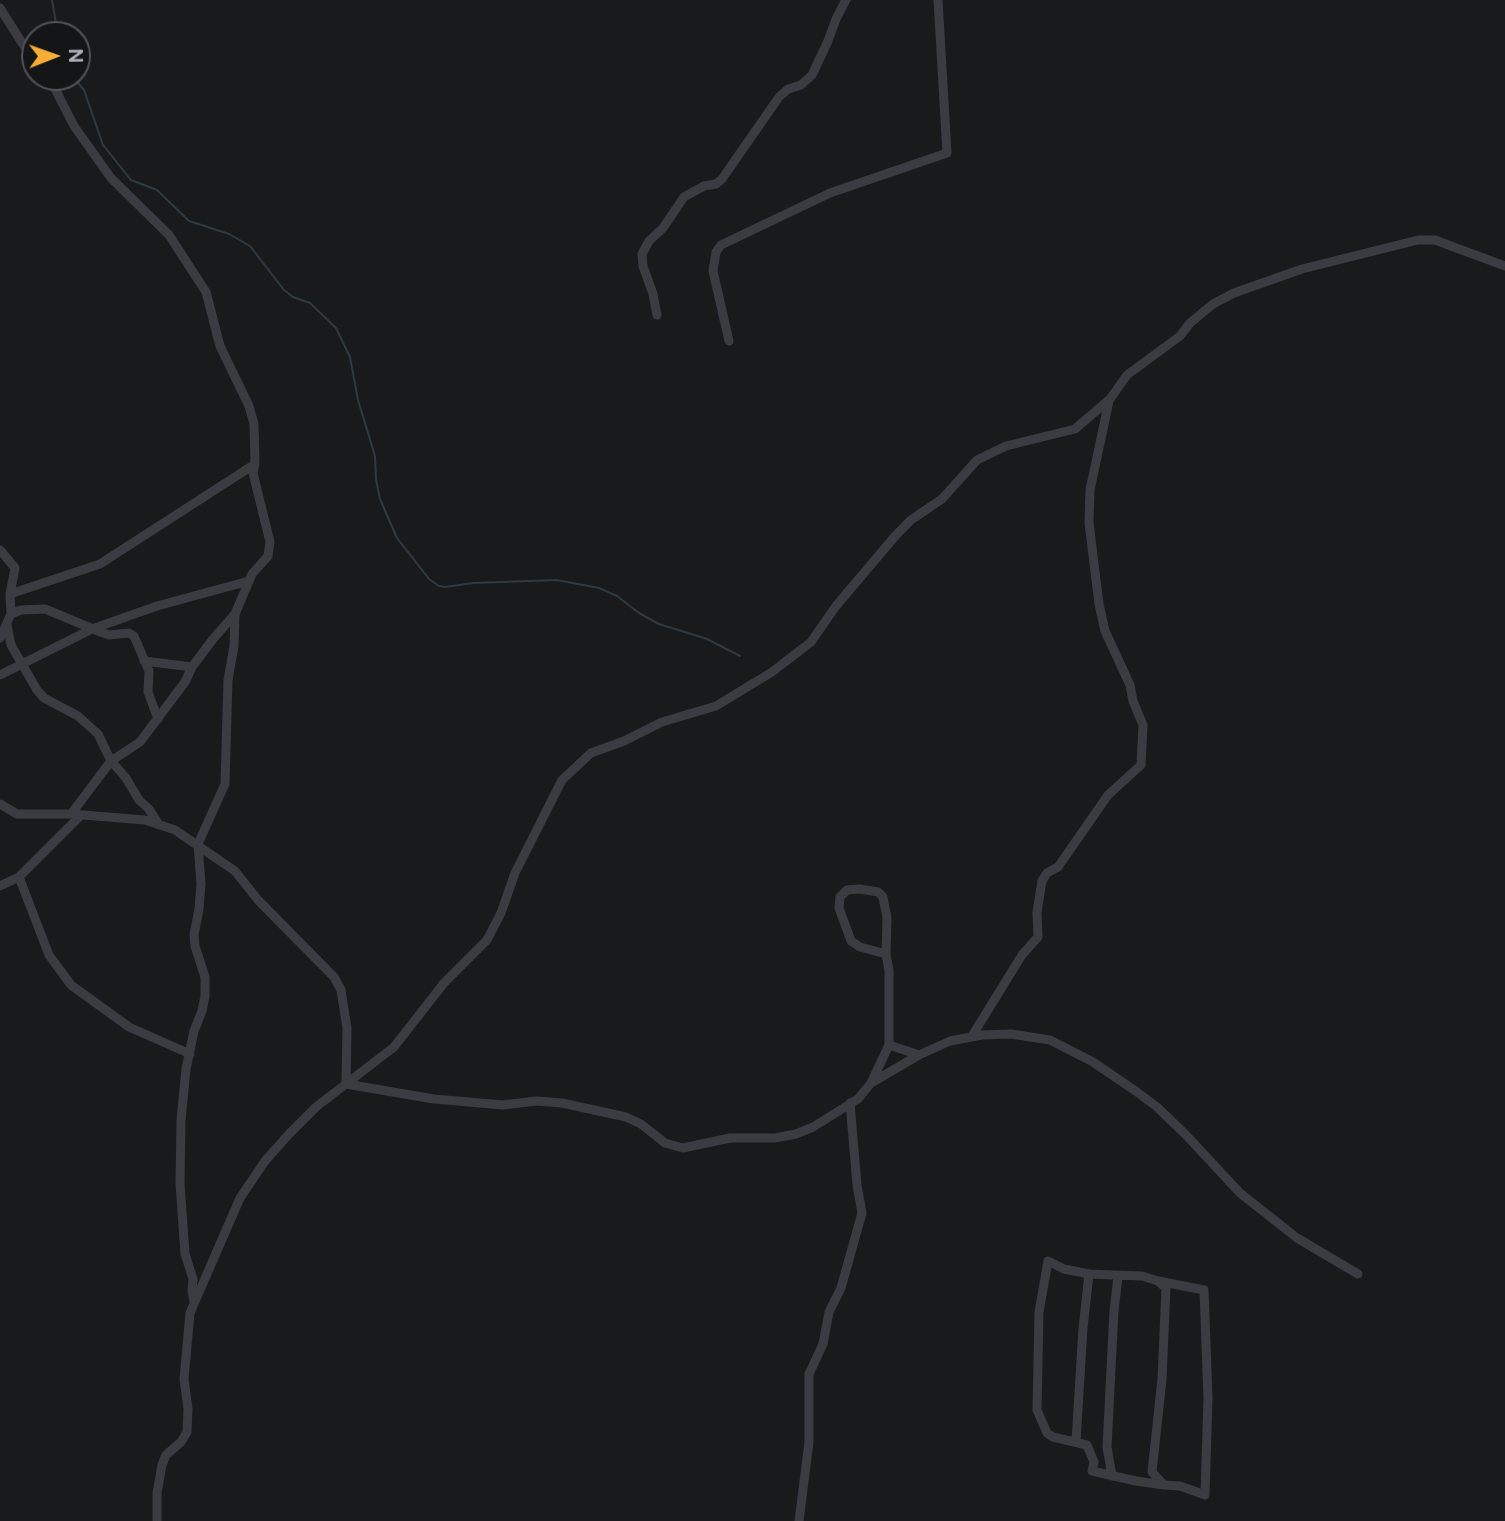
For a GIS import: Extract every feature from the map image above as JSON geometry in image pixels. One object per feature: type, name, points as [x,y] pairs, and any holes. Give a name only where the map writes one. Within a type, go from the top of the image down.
[{"type":"street","points":[[657,315],[643,266],[642,254],[649,241],[663,228],[684,197],[722,179],[779,97],[788,89],[801,85],[812,75],[835,19],[846,0]]},
{"type":"street","points":[[729,341],[713,271],[716,252],[721,245],[830,193],[947,153],[938,0]]},
{"type":"street","points":[[0,8],[21,41]]},
{"type":"street","points":[[55,91],[74,126],[111,178],[169,235],[206,292],[220,346],[249,406],[254,424],[253,472],[270,549],[268,556],[249,581],[235,614],[228,692],[225,784],[198,844],[201,884],[194,934],[205,977],[205,996],[194,1031],[182,1107],[180,1183],[185,1254],[193,1279],[191,1290],[194,1301]]},
{"type":"street","points":[[157,1521],[157,1493],[162,1465],[166,1455],[181,1442],[187,1432],[188,1409],[184,1379],[190,1313],[240,1198],[265,1161],[316,1107],[394,1047],[444,983],[487,940],[552,796],[562,780],[591,753],[624,741],[662,722],[716,706],[772,672],[811,642],[836,606],[895,536],[911,520],[942,499],[977,460],[1006,446],[1074,429],[1110,399],[1127,375],[1180,336],[1190,323],[1213,304],[1234,293],[1302,269],[1418,240],[1435,240],[1505,267]]},
{"type":"street","points":[[972,1036],[1022,955],[1038,937],[1037,912],[1042,881],[1058,867],[1108,795],[1140,765],[1143,725],[1130,685],[1105,631],[1089,523],[1090,490],[1110,399]]},
{"type":"street","points":[[10,594],[100,564],[255,464]]},
{"type":"street","points":[[0,550],[15,568],[10,594],[10,614],[0,638]]},
{"type":"street","points":[[0,675],[92,629],[158,606],[249,581]]},
{"type":"street","points":[[10,614],[20,610],[45,609],[109,635],[129,633],[134,636],[150,677],[148,692],[158,719]]},
{"type":"street","points":[[71,814],[111,761],[132,749],[158,719],[185,682],[192,667],[235,614]]},
{"type":"street","points":[[7,625],[11,645],[21,665],[44,698],[78,716],[98,734],[111,761],[160,826]]},
{"type":"street","points":[[144,661],[192,667]]},
{"type":"street","points":[[0,804],[17,814],[71,814],[145,820],[175,830],[235,872],[258,900],[334,977],[341,990],[347,1028],[346,1084]]},
{"type":"street","points":[[0,886],[19,877],[81,816]]},
{"type":"street","points":[[19,877],[49,954],[71,985],[129,1027],[190,1054]]},
{"type":"street","points":[[346,1084],[434,1099],[503,1105],[536,1101],[562,1103],[625,1117],[641,1124],[665,1143],[683,1148],[730,1138],[775,1138],[796,1134],[831,1117],[859,1099],[871,1083],[889,1045],[889,971],[886,954],[888,927],[880,893],[860,888],[846,890],[841,897],[839,908],[851,941],[860,947],[886,954]]},
{"type":"street","points":[[871,1083],[919,1055],[950,1041],[972,1036],[1011,1034],[1050,1040],[1093,1062],[1157,1107],[1240,1193],[1297,1238],[1358,1274]]},
{"type":"street","points":[[889,1045],[919,1055]]},
{"type":"street","points":[[799,1521],[809,1442],[809,1374],[823,1344],[829,1312],[841,1288],[862,1213],[850,1103]]},
{"type":"street","points":[[1048,1261],[1064,1269],[1118,1277],[1142,1276],[1204,1290],[1208,1398],[1205,1495],[1180,1486],[1092,1471],[1094,1462],[1087,1445],[1053,1437],[1047,1433],[1037,1410],[1040,1304],[1048,1261]]},
{"type":"street","points":[[1076,1441],[1089,1274]]},
{"type":"street","points":[[1112,1476],[1107,1447],[1118,1277]]},
{"type":"street","points":[[1158,1281],[1166,1289],[1161,1391],[1152,1472],[1164,1485]]},
{"type":"waterway","points":[[52,0],[56,21]]},
{"type":"waterway","points":[[84,91],[103,145],[131,180],[157,190],[189,221],[229,234],[250,246],[284,290],[293,297],[310,303],[336,328],[350,357],[358,400],[375,456],[380,499],[397,538],[429,579],[445,587],[473,583],[557,580],[599,588],[617,596],[659,624],[707,639],[740,656]]}]
